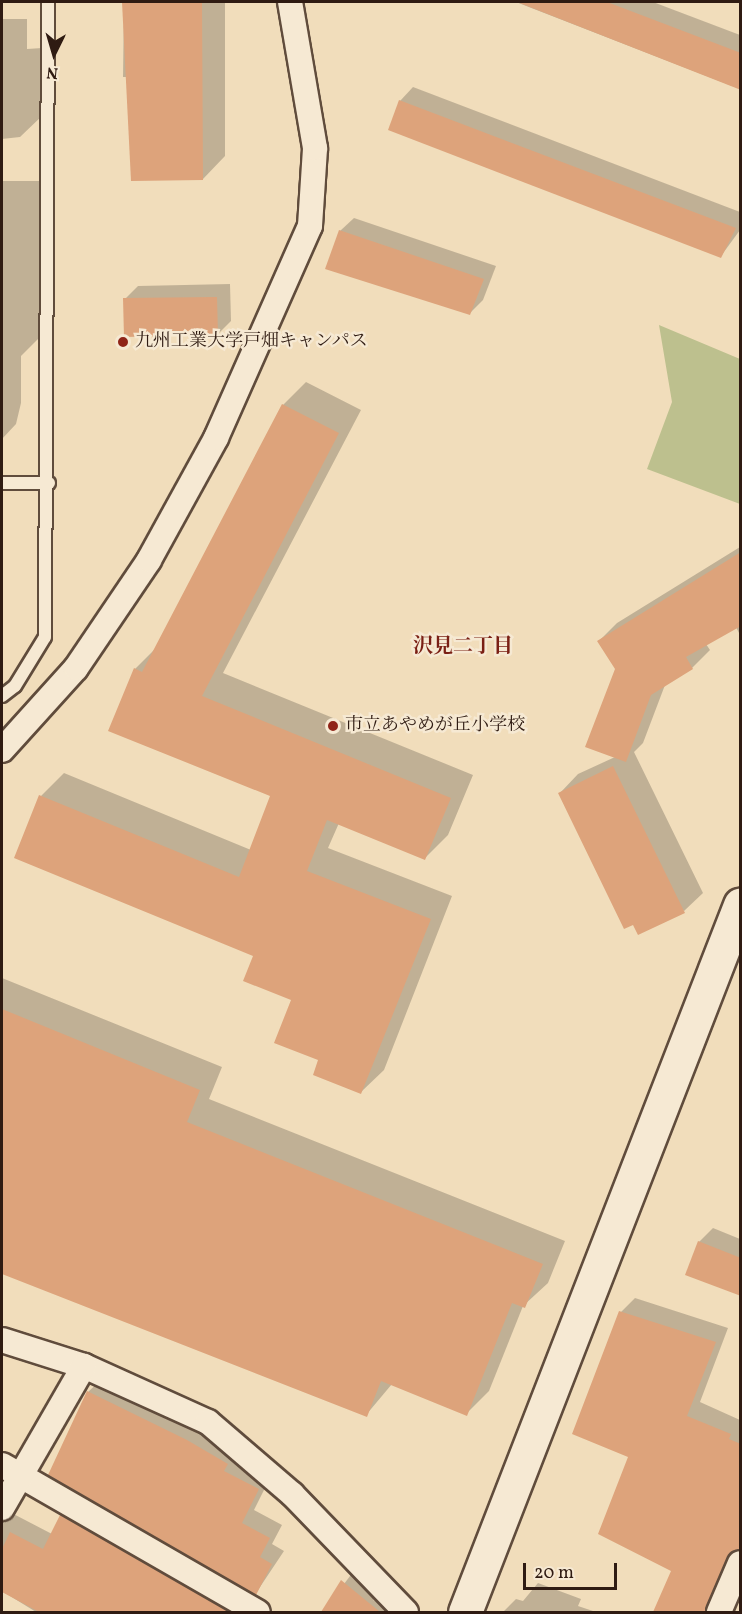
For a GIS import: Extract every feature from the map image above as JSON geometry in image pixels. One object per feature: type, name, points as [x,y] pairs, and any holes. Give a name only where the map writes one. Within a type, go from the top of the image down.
[{"type":"street","points":[[2,750],[76,668],[149,560],[216,438],[315,206],[315,148],[290,2]]},
{"type":"street","points":[[465,1612],[739,914]]},
{"type":"street","points":[[2,1340],[84,1366],[208,1422],[292,1494],[406,1612]]},
{"type":"street","points":[[2,1508],[11,1470],[84,1366]]},
{"type":"street","points":[[11,1470],[258,1612]]},
{"type":"street","points":[[719,1612],[741,1563]]},
{"type":"lane","points":[[2,696],[15,686],[45,637],[49,483],[48,2]]},
{"type":"lane","points":[[2,483],[49,483]]},
{"type":"green space","points":[[659,325],[740,359],[740,504],[647,469],[672,402]]},
{"type":"building","points":[[122,2],[202,2],[203,180],[131,181]]},
{"type":"building","points":[[517,2],[607,2],[741,53],[741,90]]},
{"type":"building","points":[[399,100],[736,228],[721,258],[388,130]]},
{"type":"building","points":[[339,230],[484,279],[470,315],[325,269]]},
{"type":"building","points":[[217,297],[218,335],[124,337],[123,298]]},
{"type":"building","points":[[282,404],[339,433],[202,696],[451,798],[425,860],[327,820],[307,871],[431,919],[361,1094],[313,1075],[318,1060],[274,1043],[291,1000],[243,981],[253,956],[14,858],[39,795],[239,877],[270,796],[108,731],[134,668],[142,672]]},
{"type":"building","points":[[741,552],[741,626],[686,657],[693,669],[651,695],[626,762],[585,747],[615,669],[597,641]]},
{"type":"building","points":[[613,766],[685,913],[638,935],[633,925],[624,929],[558,793]]},
{"type":"building","points":[[2,1009],[200,1090],[187,1122],[543,1264],[525,1308],[512,1303],[467,1416],[381,1381],[367,1417],[2,1274]]},
{"type":"building","points":[[698,1241],[741,1258],[741,1296],[685,1275]]},
{"type":"building","points":[[619,1311],[716,1342],[687,1416],[731,1434],[729,1439],[741,1444],[741,1549],[727,1557],[705,1612],[653,1612],[671,1571],[598,1534],[628,1457],[572,1434]]},
{"type":"building","points":[[87,1391],[187,1440],[228,1464],[224,1471],[259,1489],[242,1523],[270,1538],[260,1557],[272,1564],[256,1595],[48,1475]]},
{"type":"building","points":[[60,1515],[230,1612],[39,1612],[2,1592],[2,1549],[10,1532],[43,1549]]},
{"type":"building","points":[[341,1580],[380,1612],[321,1612]]},
{"type":"place","name":"九州工業大学戸畑キャンパス","points":[[123,342]]},
{"type":"place","name":"市立あやめが丘小学校","points":[[333,726]]},
{"type":"district","name":"沢見二丁目","points":[[463,647]]}]
